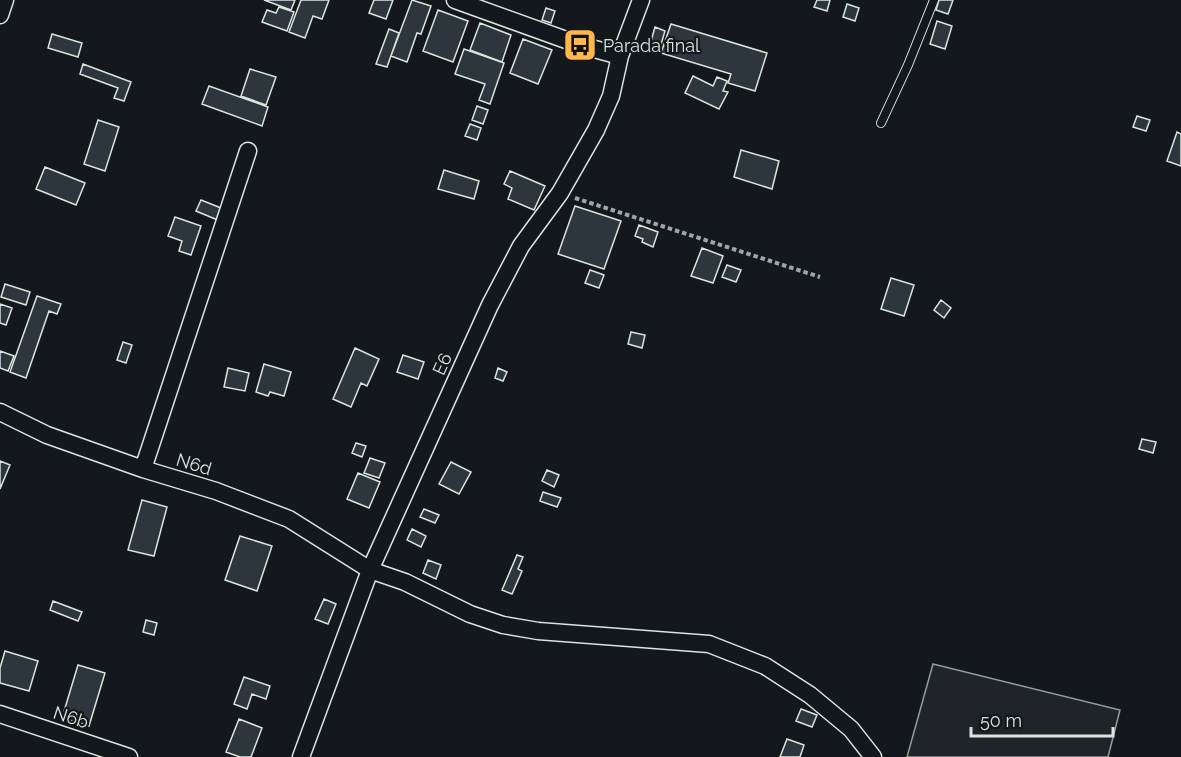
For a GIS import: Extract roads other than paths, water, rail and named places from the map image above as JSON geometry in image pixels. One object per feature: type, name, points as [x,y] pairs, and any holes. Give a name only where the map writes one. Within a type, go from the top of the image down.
[{"type":"street","points":[[0,15],[5,0]]},
{"type":"street","points":[[455,0],[580,45],[620,56]]},
{"type":"street","name":"E6","points":[[301,757],[370,570],[490,305],[521,246],[560,193],[596,130],[611,96],[620,56],[641,0]]},
{"type":"street","points":[[143,469],[248,151]]},
{"type":"street","name":"N6d","points":[[0,412],[47,435],[143,469],[216,491],[289,519],[370,570],[405,582],[470,614],[503,625],[538,631],[709,644],[734,652],[765,666],[810,695],[851,729],[873,757]]},
{"type":"street","name":"N6b","points":[[0,714],[129,757]]},
{"type":"lane","points":[[881,123],[908,65],[934,0]]},
{"type":"place","name":"Parada final","points":[[580,45]]}]
